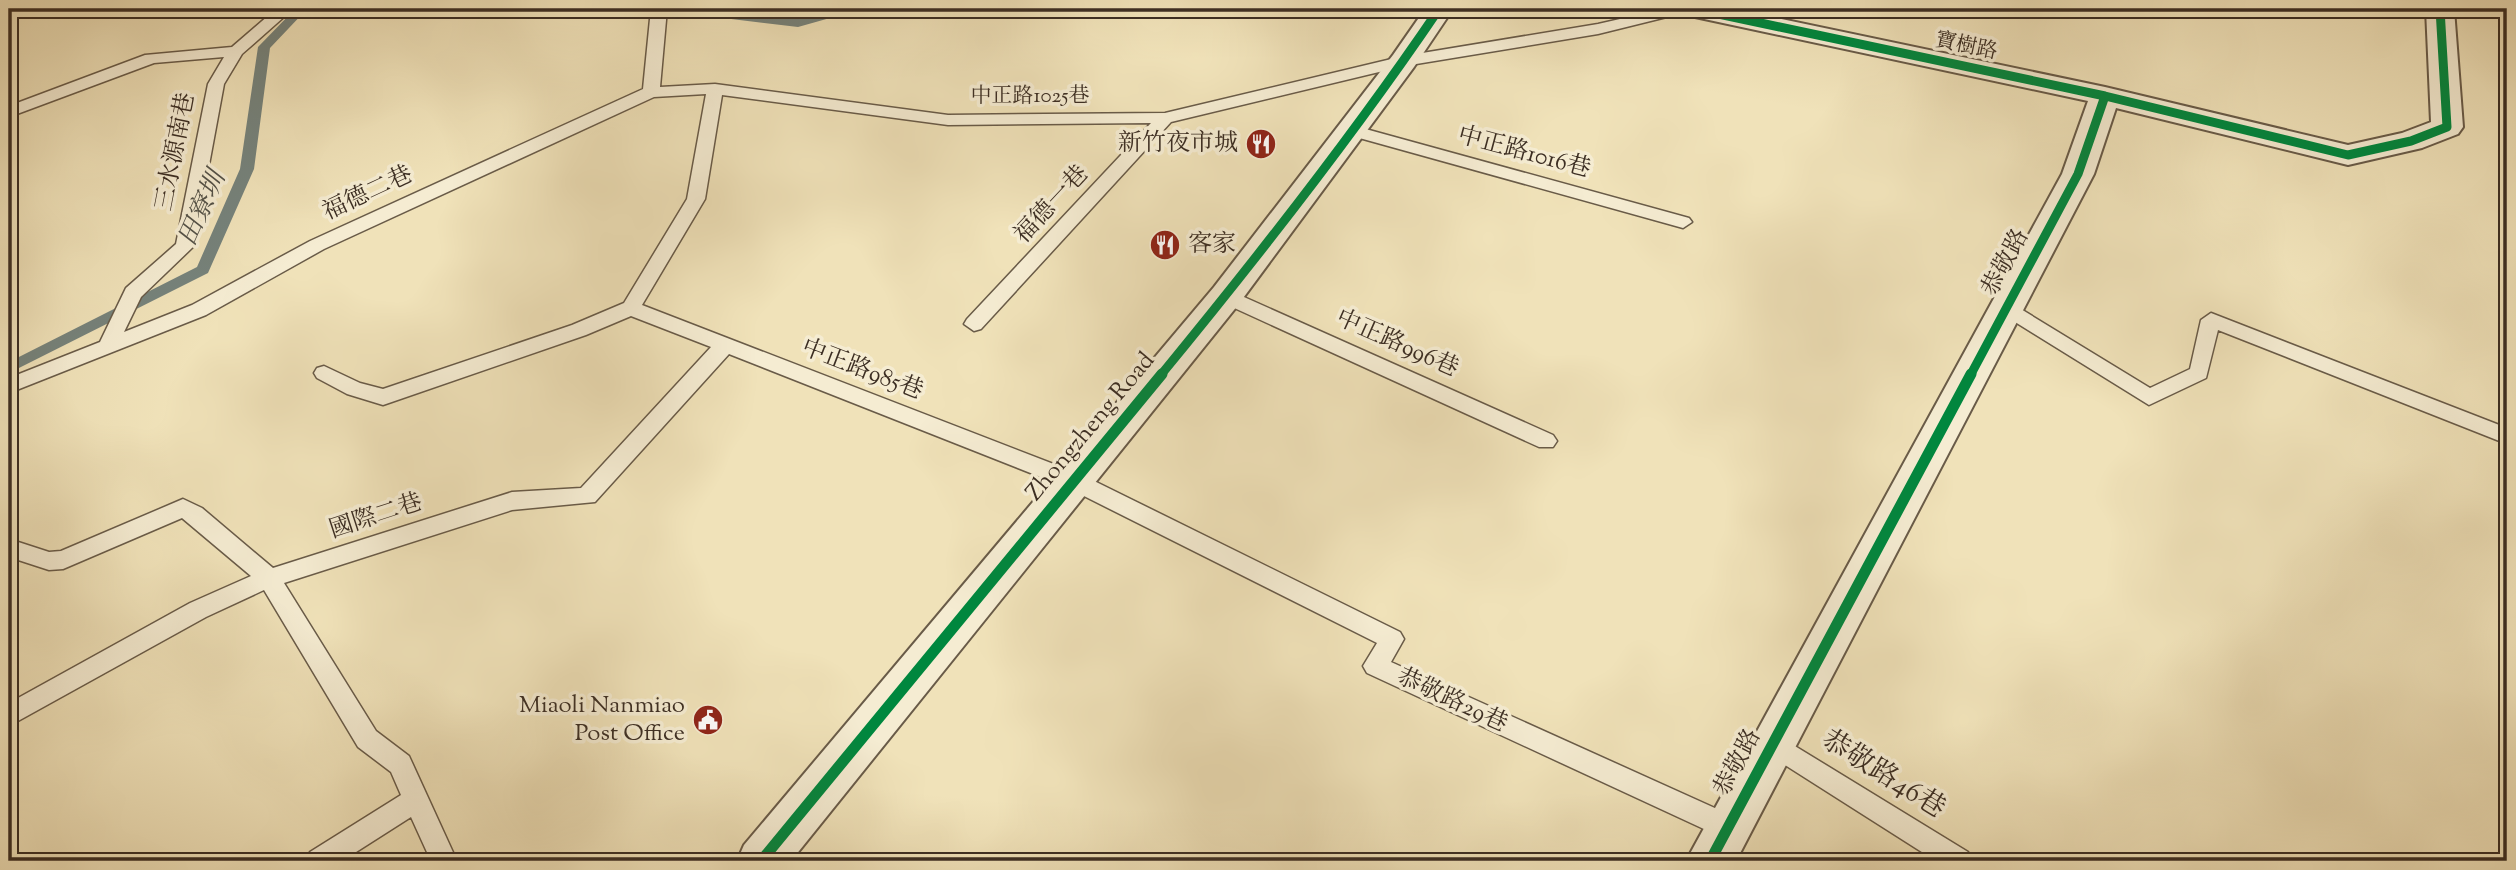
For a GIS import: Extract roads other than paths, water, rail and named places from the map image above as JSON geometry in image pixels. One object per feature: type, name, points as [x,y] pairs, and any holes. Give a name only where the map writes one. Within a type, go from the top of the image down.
[{"type":"street","name":"Zhongzheng Road","points":[[761,861],[1226,296],[1404,61],[1439,9]]},
{"type":"street","name":"寶樹路","points":[[1695,9],[2105,96]]},
{"type":"street","points":[[2105,96],[2348,155],[2412,141],[2447,127],[2440,9]]},
{"type":"street","name":"恭敬路","points":[[1710,861],[2078,174],[2105,96]]},
{"type":"lane","name":"三水源南巷","points":[[108,346],[133,293],[185,246],[216,84],[236,51],[285,9]]},
{"type":"lane","points":[[651,92],[659,9]]},
{"type":"lane","name":"中正路1025巷","points":[[651,92],[715,89],[948,120],[1165,118],[1404,61],[1598,29],[1682,9]]},
{"type":"lane","points":[[9,112],[152,58],[236,51]]},
{"type":"lane","points":[[324,373],[354,389],[383,397],[579,330],[631,308],[696,199],[715,89]]},
{"type":"lane","name":"福德二巷","points":[[9,386],[199,310],[317,245],[651,92]]},
{"type":"lane","name":"福德一巷","points":[[974,324],[1165,118]]},
{"type":"lane","name":"中正路1016巷","points":[[1351,131],[1683,222]]},
{"type":"lane","name":"中正路996巷","points":[[1226,296],[1546,441]]},
{"type":"lane","points":[[2006,307],[2149,397],[2200,373],[2211,320],[2507,436]]},
{"type":"lane","name":"中正路985巷","points":[[631,308],[1074,481]]},
{"type":"lane","name":"國際二巷","points":[[9,715],[198,610],[269,578],[512,501],[587,496],[725,345]]},
{"type":"lane","name":"恭敬路29巷","points":[[1074,481],[1392,639],[1375,666],[1728,827]]},
{"type":"lane","points":[[9,548],[49,561],[63,560],[183,508],[194,514],[269,578],[367,739],[400,764],[414,802],[444,861]]},
{"type":"lane","name":"恭敬路46巷","points":[[1772,743],[1959,861]]},
{"type":"lane","points":[[319,861],[414,802]]},
{"type":"waterway","name":"田寮圳","points":[[9,368],[203,270],[247,169],[264,47],[301,9]]},
{"type":"waterway","name":"田寮圳","points":[[674,9],[798,23],[856,9]]},
{"type":"place","name":"新竹夜市城","points":[[1261,144]]},
{"type":"place","name":"客家","points":[[1165,245]]},
{"type":"place","name":"Miaoli Nanmiao Post Office","points":[[708,720]]}]
